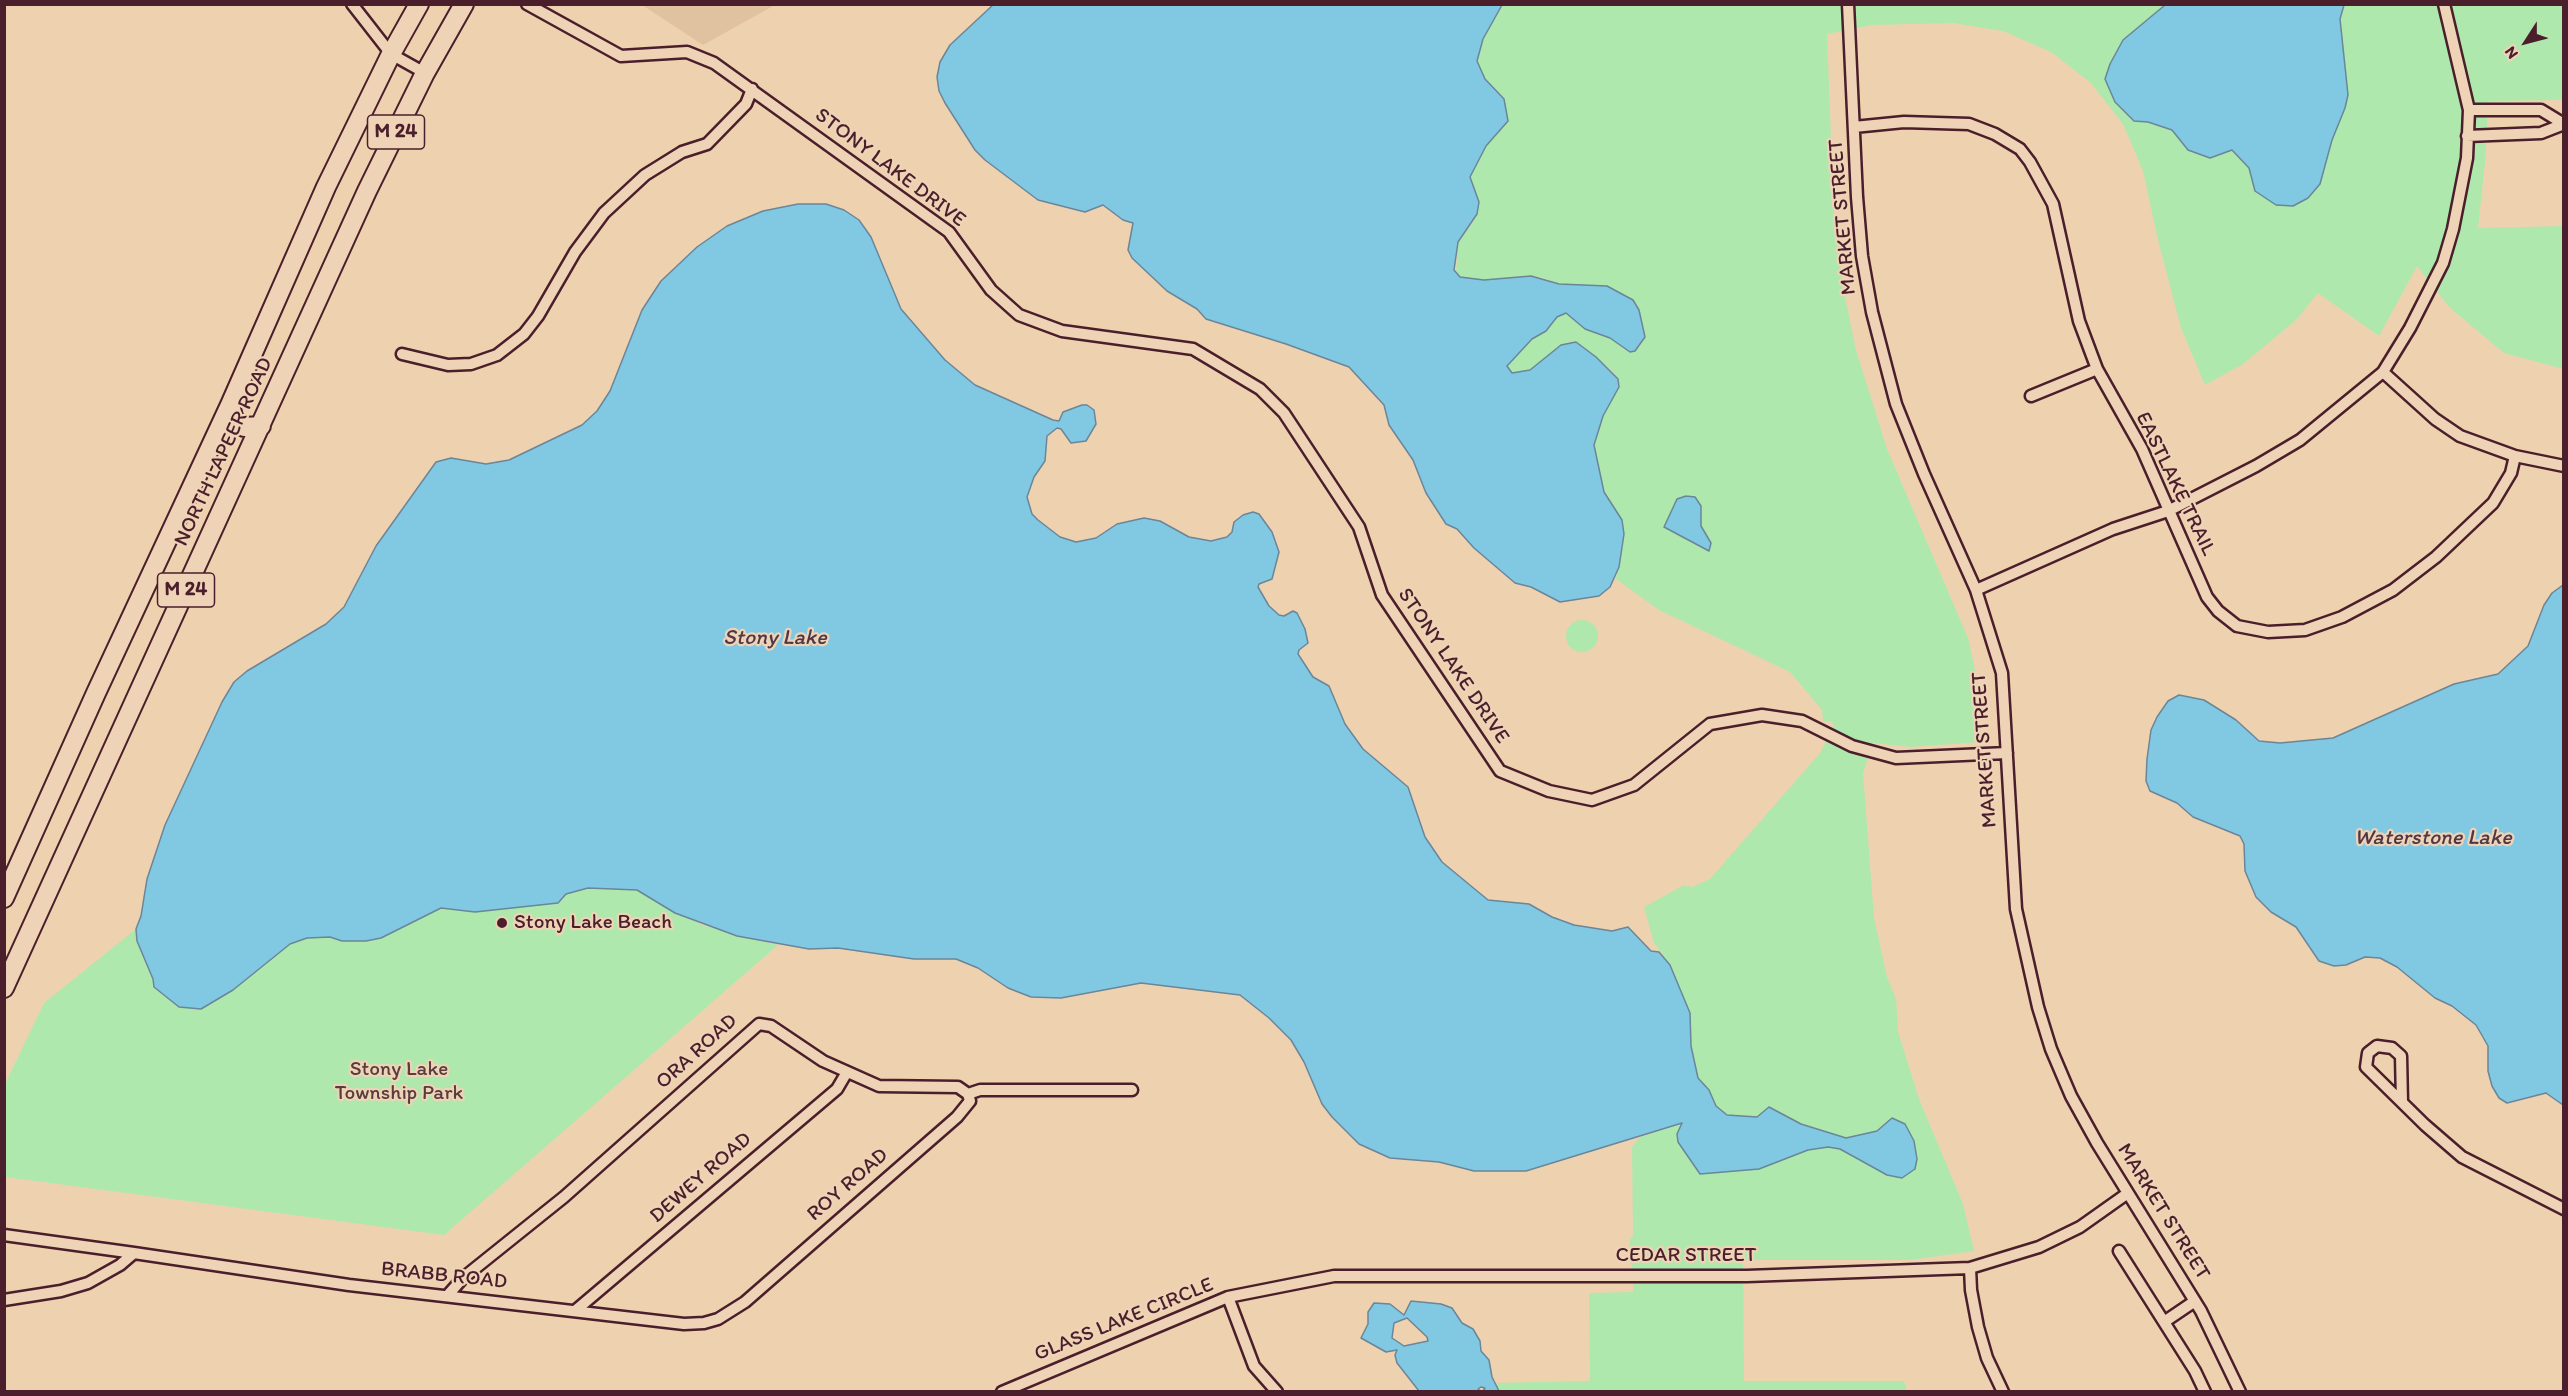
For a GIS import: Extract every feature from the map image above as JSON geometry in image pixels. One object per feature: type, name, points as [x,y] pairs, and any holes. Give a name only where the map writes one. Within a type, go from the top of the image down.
[{"type":"main road","name":"NORTH LAPEER ROAD","points":[[4,898],[230,405],[326,187],[391,54],[419,4]]},
{"type":"main road","name":"NORTH LAPEER ROAD","points":[[4,988],[367,191],[424,73],[464,4]]},
{"type":"main road","points":[[230,405],[234,420],[244,428],[261,426]]},
{"type":"street","points":[[352,4],[391,54],[424,73]]},
{"type":"street","name":"STONY LAKE DRIVE","points":[[528,4],[621,56],[687,52],[714,63],[949,232],[991,290],[1019,315],[1062,331],[1193,349],[1260,389],[1284,413],[1359,527],[1382,595],[1500,771],[1549,791],[1592,800],[1634,785],[1710,724],[1762,715],[1802,721],[1852,746],[1896,758],[2007,753]]},
{"type":"street","name":"MARKET STREET","points":[[1848,4],[1862,255],[1879,342],[1900,414],[1976,590],[2002,673],[2016,909],[2038,1007],[2051,1049],[2071,1096],[2195,1301],[2240,1392]]},
{"type":"street","points":[[1976,590],[2113,529],[2168,511],[2300,440],[2383,372],[2415,319],[2443,263],[2460,198],[2467,158],[2469,110],[2444,4]]},
{"type":"street","points":[[402,354],[448,365],[471,364],[497,355],[524,334],[538,316],[575,252],[604,213],[645,175],[682,152],[707,144],[746,104],[752,89]]},
{"type":"street","points":[[2469,110],[2541,110],[2564,124]]},
{"type":"street","name":"EASTLAKE TRAIL","points":[[1854,127],[1904,122],[1969,124],[1995,134],[2020,149],[2030,162],[2053,204],[2079,321],[2097,369],[2142,449],[2207,597],[2218,611],[2237,626],[2251,630],[2277,632],[2306,630],[2368,604],[2413,576],[2493,503],[2511,473],[2516,456]]},
{"type":"street","points":[[2468,136],[2541,133],[2564,124]]},
{"type":"street","points":[[2031,396],[2097,369]]},
{"type":"street","points":[[2383,372],[2447,428],[2460,436],[2516,456],[2564,466]]},
{"type":"street","name":"ORA ROAD","points":[[447,1296],[463,1278],[564,1197],[759,1024],[771,1026],[823,1061],[879,1086],[958,1087],[968,1094],[980,1090],[1006,1089],[1132,1090]]},
{"type":"street","points":[[2402,1102],[2401,1056],[2392,1048],[2377,1046],[2368,1053],[2366,1067],[2402,1102],[2462,1156],[2564,1209]]},
{"type":"street","name":"DEWEY ROAD","points":[[576,1310],[830,1095],[847,1072]]},
{"type":"street","name":"ROY ROAD","points":[[745,1302],[957,1117],[970,1101],[968,1094]]},
{"type":"street","name":"CEDAR STREET","points":[[1227,1297],[1334,1276],[1747,1276],[1970,1268],[2039,1247],[2080,1227],[2128,1192]]},
{"type":"street","name":"BRABB ROAD","points":[[4,1234],[349,1285],[684,1324],[718,1319],[745,1302]]},
{"type":"street","points":[[2119,1251],[2195,1371],[2205,1392]]},
{"type":"street","points":[[4,1300],[61,1291],[88,1282],[120,1265],[134,1253]]},
{"type":"street","points":[[1970,1268],[1978,1327],[1986,1358],[2003,1392]]},
{"type":"street","name":"GLASS LAKE CIRCLE","points":[[1002,1392],[1227,1297],[1254,1366],[1276,1392]]},
{"type":"street","points":[[2164,1322],[2195,1301]]},
{"type":"shaded area","points":[[642,4],[775,5],[703,45]]},
{"type":"green space","points":[[1502,5],[2563,5],[2563,100],[2488,101],[2478,228],[2563,226],[2563,369],[2504,353],[2449,307],[2417,266],[2379,336],[2318,293],[2296,320],[2243,364],[2205,385],[2181,328],[2143,171],[2123,124],[2091,83],[2051,52],[2003,31],[1953,23],[1872,25],[1827,34],[1834,218],[1844,292],[1856,350],[1887,449],[1968,638],[1978,683],[1981,742],[1910,747],[1873,743],[1863,773],[1874,918],[1887,977],[1896,999],[1898,1032],[1919,1099],[1963,1204],[1974,1251],[1910,1260],[1743,1260],[1744,1381],[1904,1381],[1907,1391],[1492,1391],[1493,1383],[1590,1381],[1589,1293],[1633,1292],[1633,1268],[1629,1261],[1630,1239],[1633,1236],[1632,1147],[1640,1137],[1650,1134],[1698,1078],[1691,1046],[1690,1013],[1666,959],[1654,943],[1644,907],[1684,885],[1692,887],[1710,879],[1820,753],[1834,726],[1832,722],[1823,721],[1822,710],[1790,672],[1659,610],[1616,579],[1624,534],[1622,520],[1604,492],[1594,445],[1603,416],[1619,387],[1614,373],[1582,346],[1569,342],[1530,370],[1512,373],[1508,370],[1507,365],[1528,343],[1546,331],[1557,317],[1566,313],[1585,329],[1610,338],[1624,349],[1640,347],[1645,332],[1633,300],[1607,286],[1559,284],[1541,277],[1521,276],[1484,280],[1460,278],[1456,274],[1458,242],[1473,222],[1479,202],[1470,177],[1486,146],[1496,136],[1504,99],[1485,79],[1477,61],[1483,39]]},
{"type":"green space","points":[[1582,620],[1593,625],[1598,636],[1593,647],[1582,652],[1571,647],[1566,636],[1571,625]]},
{"type":"green space","name":"Stony Lake Township Park","points":[[589,888],[637,890],[702,925],[778,945],[444,1235],[5,1177],[4,1086],[44,1003],[136,929],[137,941],[154,979],[154,987],[179,1007],[201,1009],[233,990],[290,944],[307,938],[330,937],[342,941],[381,938],[441,908],[475,912],[558,903],[566,894]]},
{"type":"water","points":[[994,4],[1502,5],[1483,39],[1477,61],[1485,79],[1504,99],[1508,121],[1486,146],[1470,177],[1479,202],[1477,214],[1458,242],[1454,270],[1460,277],[1484,280],[1531,276],[1559,284],[1607,286],[1633,300],[1639,310],[1645,337],[1635,351],[1630,352],[1610,338],[1585,329],[1566,313],[1557,317],[1546,331],[1532,339],[1507,366],[1512,373],[1530,370],[1561,345],[1576,342],[1596,357],[1618,379],[1619,387],[1603,416],[1594,445],[1604,492],[1622,520],[1624,534],[1619,567],[1610,587],[1599,596],[1560,602],[1531,587],[1515,583],[1474,548],[1457,529],[1446,524],[1426,493],[1413,460],[1389,425],[1384,405],[1349,367],[1206,319],[1197,309],[1167,291],[1132,258],[1128,250],[1133,223],[1123,220],[1103,205],[1085,212],[1038,200],[985,160],[975,150],[945,103],[939,91],[937,77],[940,62],[950,45]]},
{"type":"water","points":[[2165,5],[2344,5],[2340,19],[2348,95],[2320,184],[2308,198],[2293,206],[2276,205],[2255,191],[2249,168],[2232,150],[2210,158],[2188,150],[2172,130],[2148,122],[2134,121],[2115,102],[2105,79],[2110,64],[2123,40]]},
{"type":"water","name":"Stony Lake","points":[[798,204],[826,204],[844,210],[859,220],[871,237],[901,309],[945,360],[975,385],[1053,420],[1059,421],[1063,412],[1082,405],[1087,405],[1094,410],[1096,424],[1086,441],[1071,443],[1061,429],[1057,428],[1047,436],[1045,461],[1034,477],[1027,497],[1032,514],[1060,537],[1076,542],[1096,538],[1117,524],[1144,518],[1160,521],[1189,537],[1211,541],[1227,537],[1232,532],[1234,522],[1243,515],[1253,512],[1259,514],[1272,532],[1279,552],[1272,579],[1259,584],[1258,587],[1269,606],[1279,615],[1284,616],[1293,611],[1297,613],[1305,629],[1308,643],[1299,650],[1298,654],[1313,677],[1329,686],[1345,724],[1363,749],[1408,787],[1425,837],[1442,862],[1488,900],[1529,904],[1552,917],[1574,925],[1612,931],[1628,927],[1651,951],[1659,952],[1670,965],[1690,1013],[1691,1046],[1698,1078],[1709,1090],[1716,1106],[1727,1115],[1757,1117],[1769,1107],[1801,1124],[1846,1138],[1877,1131],[1892,1118],[1905,1124],[1914,1141],[1917,1159],[1915,1169],[1902,1178],[1887,1175],[1840,1149],[1828,1147],[1808,1150],[1759,1169],[1700,1174],[1678,1142],[1677,1134],[1682,1123],[1526,1171],[1474,1171],[1439,1162],[1390,1158],[1359,1144],[1332,1117],[1322,1104],[1304,1062],[1291,1040],[1269,1018],[1240,995],[1141,983],[1061,998],[1031,997],[1008,988],[978,968],[956,959],[914,959],[838,948],[809,949],[737,936],[675,913],[637,890],[588,888],[566,894],[558,903],[475,912],[441,908],[381,938],[366,941],[342,941],[330,937],[307,938],[290,944],[233,990],[201,1009],[179,1007],[154,987],[153,979],[137,941],[136,929],[141,916],[147,879],[165,825],[222,702],[234,682],[247,671],[326,624],[344,607],[376,546],[436,462],[451,458],[486,464],[509,460],[582,425],[597,411],[610,391],[642,310],[661,281],[697,247],[727,226],[763,211]]},
{"type":"water","points":[[1686,496],[1695,497],[1701,506],[1701,526],[1711,543],[1709,551],[1664,527],[1677,499]]},
{"type":"water","name":"Waterstone Lake","points":[[2563,585],[2563,1105],[2546,1093],[2507,1103],[2499,1098],[2492,1086],[2488,1071],[2488,1046],[2476,1025],[2452,1006],[2435,998],[2397,967],[2380,958],[2365,957],[2346,965],[2334,966],[2319,961],[2296,927],[2271,912],[2256,897],[2245,871],[2244,844],[2240,836],[2193,817],[2177,803],[2150,791],[2146,781],[2147,759],[2151,730],[2157,717],[2168,701],[2179,695],[2204,700],[2236,720],[2259,741],[2280,743],[2333,738],[2454,684],[2498,674],[2528,646],[2544,605],[2552,593]]},
{"type":"water","points":[[1411,1301],[1441,1304],[1452,1308],[1462,1323],[1473,1329],[1480,1341],[1481,1351],[1489,1360],[1492,1377],[1499,1391],[1483,1391],[1485,1388],[1481,1387],[1478,1389],[1481,1391],[1419,1391],[1397,1363],[1395,1355],[1397,1350],[1386,1352],[1361,1338],[1368,1324],[1368,1312],[1374,1303],[1390,1304],[1404,1315]],"holes":[[[1407,1318],[1427,1337],[1428,1341],[1404,1346],[1392,1338],[1394,1323]]]},
{"type":"place","name":"Stony Lake Beach","points":[[502,923]]}]
